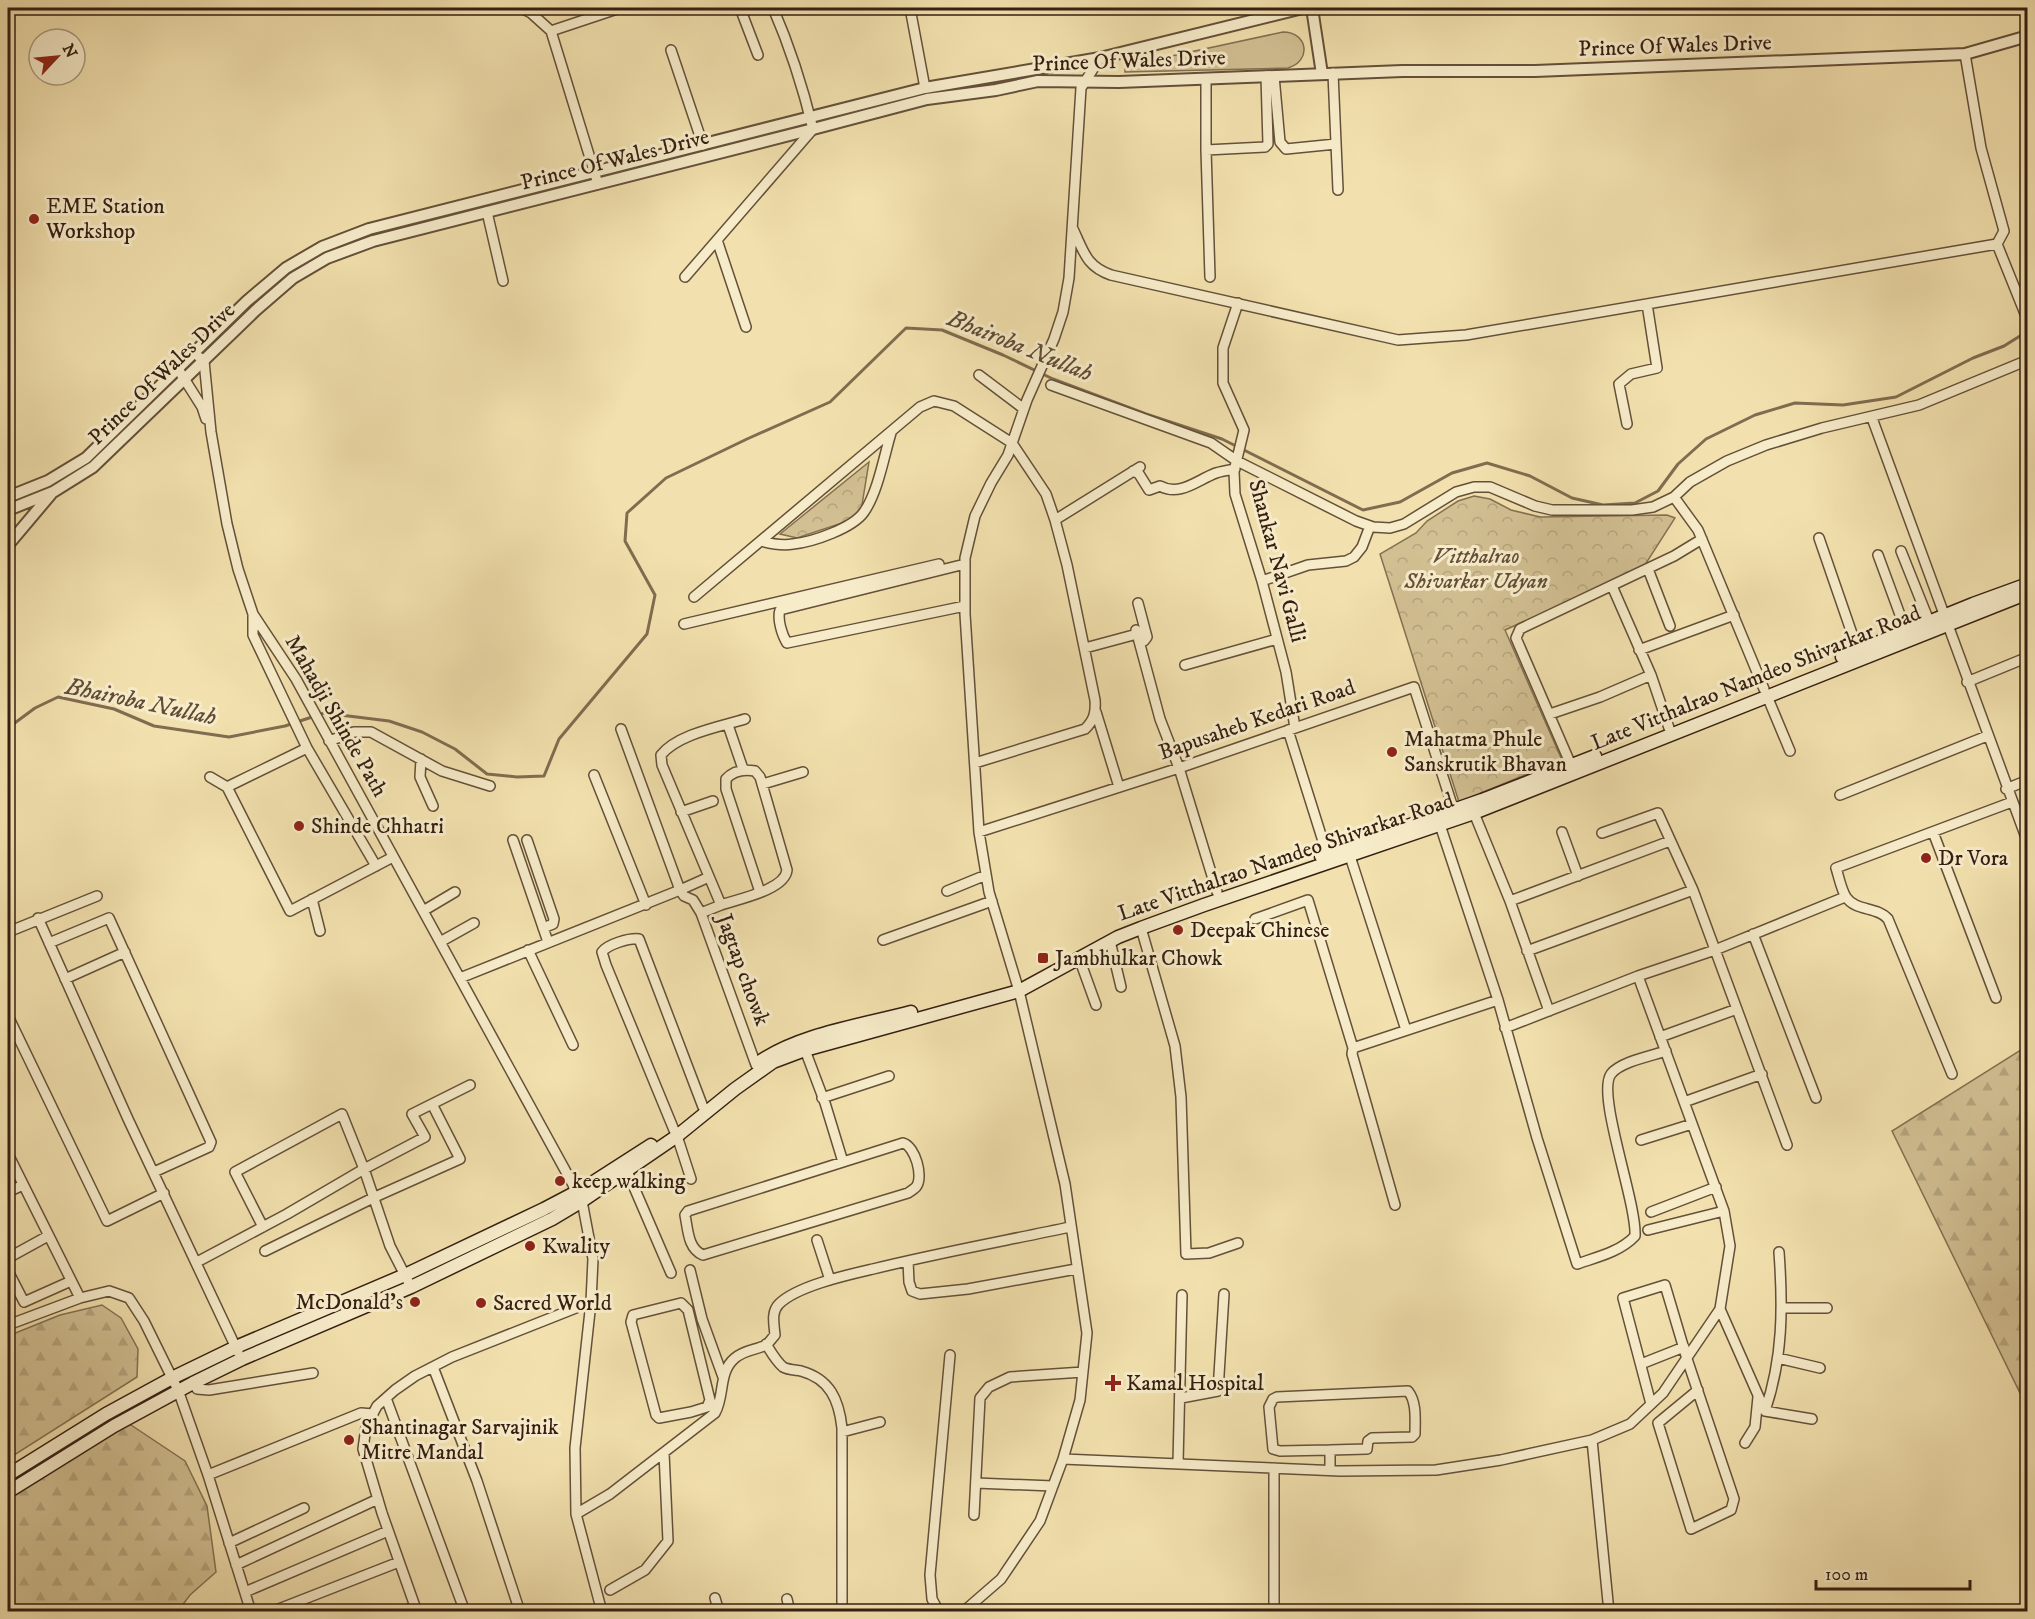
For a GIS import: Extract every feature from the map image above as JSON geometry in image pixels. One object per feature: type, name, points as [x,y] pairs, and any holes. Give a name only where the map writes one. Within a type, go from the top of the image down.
[{"type":"main road","name":"Late Vitthalrao Namdeo Shivarkar Road","points":[[8,1492],[114,1426],[178,1390],[242,1359],[411,1287],[552,1219],[580,1196],[676,1133],[743,1073],[771,1053],[799,1041],[1018,987],[1110,933],[1161,912],[1327,854],[1349,851],[1440,825],[1455,814],[1474,813],[2028,584]]},
{"type":"main road","name":"Late Vitthalrao Namdeo Shivarkar Road","points":[[8,1475],[106,1414],[172,1378],[236,1347],[405,1275],[580,1196],[627,1171],[773,1062],[805,1050],[1018,987],[1141,928],[1455,814],[1571,765],[1766,693],[1929,621],[1945,620],[2028,593]]},
{"type":"street","points":[[521,8],[531,13],[551,31],[598,184]]},
{"type":"street","points":[[531,13],[541,8]]},
{"type":"street","points":[[551,31],[620,8]]},
{"type":"street","points":[[740,8],[758,55]]},
{"type":"street","points":[[685,277],[813,129],[804,93],[773,8]]},
{"type":"street","points":[[910,8],[925,88]]},
{"type":"street","name":"Prince Of Wales Drive","points":[[8,497],[48,481],[86,458],[247,301],[286,268],[322,247],[369,229],[925,88],[1100,58],[1303,8]]},
{"type":"street","points":[[1312,8],[1327,74],[1336,144],[1338,190]]},
{"type":"street","name":"Prince Of Wales Drive","points":[[8,510],[53,492],[93,468],[256,310],[293,278],[327,258],[373,241],[927,99],[996,90],[1038,81],[1086,82],[1327,74],[1535,71],[1965,54],[2028,36]]},
{"type":"street","points":[[671,50],[703,145]]},
{"type":"street","points":[[1965,54],[1981,147],[2004,231],[1997,244]]},
{"type":"street","points":[[963,1611],[1001,1579],[1040,1521],[1063,1458],[1080,1400],[1087,1333],[1065,1184],[1018,987],[992,901],[979,832],[965,606],[965,561],[975,516],[1008,455],[1025,404],[1054,339],[1063,312],[1069,278],[1081,88],[1100,58]]},
{"type":"street","points":[[1270,76],[1280,142],[1286,149],[1336,144]]},
{"type":"street","points":[[1206,150],[1265,147],[1268,144],[1270,76]]},
{"type":"street","points":[[1206,79],[1210,277]]},
{"type":"street","points":[[487,212],[503,282]]},
{"type":"street","points":[[1072,227],[1088,261],[1097,270],[1398,340],[1466,335],[1997,244]]},
{"type":"street","points":[[717,240],[746,327]]},
{"type":"street","points":[[1997,244],[2028,321]]},
{"type":"street","name":"Shankar Navi Galli","points":[[1238,303],[1223,348],[1223,383],[1244,430],[1236,465],[1235,494],[1262,581],[1286,672],[1292,729],[1327,854]]},
{"type":"street","points":[[1627,424],[1619,384],[1631,374],[1657,368],[1647,304]]},
{"type":"street","points":[[195,352],[204,361]]},
{"type":"street","points":[[1051,385],[1211,443],[1236,465],[1356,521],[1370,526],[1390,528],[1404,524],[1456,492],[1474,487],[1490,487],[1535,506],[1552,510],[1632,510],[1653,507],[1727,461],[1766,445],[1822,428],[1872,418],[1919,405],[2028,360]]},
{"type":"street","name":"Mahadji Shinde Path","points":[[204,361],[212,432],[236,562],[253,614],[296,679],[580,1196],[592,1259],[591,1302],[575,1448],[576,1514],[602,1611]]},
{"type":"street","name":"Mahadji Shinde Path","points":[[178,369],[202,407],[212,432]]},
{"type":"street","points":[[979,375],[1025,404]]},
{"type":"street","points":[[694,597],[920,407],[933,401],[954,406],[1012,442],[1046,494],[1055,520],[1096,711],[1119,787]]},
{"type":"street","points":[[1872,418],[2006,789],[2028,843]]},
{"type":"street","points":[[761,541],[777,545],[806,542],[847,526],[863,514],[871,500],[891,431]]},
{"type":"street","points":[[1055,520],[1136,469],[1149,490],[1160,486],[1168,490],[1180,490],[1236,465]]},
{"type":"street","points":[[8,545],[53,492],[48,481]]},
{"type":"street","points":[[1674,496],[1684,508],[1702,540],[1790,751]]},
{"type":"street","points":[[1262,581],[1308,565],[1346,561],[1354,557],[1362,547],[1370,526]]},
{"type":"street","points":[[1819,538],[1858,651]]},
{"type":"street","points":[[1571,765],[1516,638],[1517,632],[1648,569],[1702,540]]},
{"type":"street","points":[[1900,550],[1929,621]]},
{"type":"street","points":[[1878,555],[1906,631]]},
{"type":"street","points":[[965,561],[780,610],[779,614],[787,643],[965,606]]},
{"type":"street","points":[[684,624],[965,561]]},
{"type":"street","points":[[1648,569],[1670,626]]},
{"type":"street","points":[[1612,586],[1651,675],[1669,728]]},
{"type":"street","points":[[1138,603],[1147,637],[1144,641],[1138,635]]},
{"type":"street","points":[[253,614],[253,635],[307,748],[376,866]]},
{"type":"street","points":[[1639,650],[1734,615]]},
{"type":"street","points":[[1084,648],[1138,635]]},
{"type":"street","points":[[1138,635],[1160,719],[1179,768],[1217,892]]},
{"type":"street","points":[[1185,665],[1277,639]]},
{"type":"street","points":[[1967,682],[2028,657]]},
{"type":"street","points":[[1550,714],[1589,701],[1651,675]]},
{"type":"street","name":"Bapusaheb Kedari Road","points":[[979,832],[1179,768],[1414,687],[1455,814]]},
{"type":"street","points":[[975,763],[1085,729],[1093,722],[1096,711]]},
{"type":"street","points":[[721,905],[662,765],[661,755],[678,740],[745,720]]},
{"type":"street","points":[[728,725],[743,769]]},
{"type":"street","points":[[621,729],[682,893]]},
{"type":"street","points":[[329,741],[354,732],[372,732],[442,771],[490,786]]},
{"type":"street","points":[[1840,795],[1988,736]]},
{"type":"street","points":[[227,787],[307,748]]},
{"type":"street","points":[[421,759],[420,777],[433,806]]},
{"type":"street","points":[[702,913],[760,892],[780,883],[786,877],[787,870],[763,784],[755,771],[743,769],[730,774],[726,779],[726,789],[760,892]]},
{"type":"street","points":[[763,784],[803,772]]},
{"type":"street","points":[[594,775],[646,905]]},
{"type":"street","points":[[210,777],[227,787],[290,911],[393,857]]},
{"type":"street","points":[[2006,789],[2028,780]]},
{"type":"street","points":[[681,812],[713,801]]},
{"type":"street","points":[[1952,1074],[1888,919],[1883,913],[1863,908],[1845,897],[1836,868],[2012,802]]},
{"type":"street","points":[[1474,813],[1510,901],[1549,1011]]},
{"type":"street","points":[[1602,833],[1658,813],[1693,890],[1787,1145]]},
{"type":"street","points":[[1440,825],[1498,1000],[1576,1264],[1617,1249],[1629,1243],[1635,1236],[1609,1107],[1607,1081],[1619,1066],[1666,1051]]},
{"type":"street","points":[[1562,832],[1578,876]]},
{"type":"street","points":[[1933,832],[1996,998]]},
{"type":"street","points":[[513,840],[548,942]]},
{"type":"street","points":[[526,840],[554,920],[553,924],[543,928]]},
{"type":"street","points":[[1510,901],[1671,841]]},
{"type":"street","points":[[1349,851],[1406,1030]]},
{"type":"street","points":[[947,891],[986,875]]},
{"type":"street","points":[[460,978],[548,942],[682,893],[709,877]]},
{"type":"street","points":[[1527,951],[1693,890]]},
{"type":"street","points":[[423,911],[455,892]]},
{"type":"street","name":"Jagtap chowk","points":[[682,893],[693,900],[702,913],[756,1065]]},
{"type":"street","points":[[8,932],[38,918],[98,896]]},
{"type":"street","points":[[1505,1028],[1638,976],[1715,950],[1845,897]]},
{"type":"street","points":[[312,899],[320,931]]},
{"type":"street","points":[[1255,919],[1308,900],[1353,1047],[1352,1054],[1395,1205]]},
{"type":"street","points":[[883,940],[992,901]]},
{"type":"street","points":[[38,918],[242,1359]]},
{"type":"street","points":[[49,943],[109,918],[125,952],[211,1143],[209,1147],[154,1172]]},
{"type":"street","points":[[440,942],[474,923]]},
{"type":"street","points":[[1141,928],[1175,1046],[1181,1096],[1186,1254],[1209,1253],[1238,1243]]},
{"type":"street","points":[[1753,934],[1816,1098]]},
{"type":"street","points":[[691,1179],[676,1133],[606,965],[602,952],[605,948],[639,939],[703,1107]]},
{"type":"street","points":[[1110,941],[1121,987]]},
{"type":"street","points":[[528,950],[573,1045]]},
{"type":"street","points":[[65,979],[125,952]]},
{"type":"street","points":[[1079,958],[1096,1005]]},
{"type":"street","points":[[1063,1458],[1330,1470],[1436,1470],[1501,1460],[1592,1440],[1630,1424],[1663,1393],[1720,1310],[1730,1246],[1724,1211],[1716,1187],[1638,976]]},
{"type":"street","points":[[1353,1047],[1498,1000]]},
{"type":"street","points":[[1660,1036],[1737,1009]]},
{"type":"street","points":[[8,1016],[107,1221],[164,1193]]},
{"type":"street","points":[[805,1050],[843,1162]]},
{"type":"street","points":[[1684,1102],[1762,1074]]},
{"type":"street","points":[[822,1098],[890,1077]]},
{"type":"street","points":[[197,1262],[425,1137],[412,1114],[470,1085]]},
{"type":"street","points":[[265,1251],[375,1197],[460,1159],[432,1104]]},
{"type":"street","points":[[263,1227],[235,1172],[342,1114],[375,1197],[390,1246],[411,1287]]},
{"type":"street","points":[[1641,1140],[1692,1124]]},
{"type":"street","points":[[903,1143],[913,1149],[920,1176],[917,1186],[908,1193],[704,1255],[697,1252],[693,1246],[686,1215],[688,1211],[843,1162],[903,1143]]},
{"type":"street","points":[[8,1154],[80,1298]]},
{"type":"street","points":[[627,1171],[671,1273]]},
{"type":"street","points":[[8,1192],[23,1185]]},
{"type":"street","points":[[1651,1212],[1716,1187]]},
{"type":"street","points":[[1648,1230],[1724,1211]]},
{"type":"street","points":[[723,1377],[734,1358],[766,1344],[775,1335],[773,1316],[777,1305],[788,1297],[830,1280],[1070,1227]]},
{"type":"street","points":[[8,1258],[48,1236]]},
{"type":"street","points":[[817,1240],[830,1280]]},
{"type":"street","points":[[1765,1412],[1773,1390],[1782,1325],[1779,1252]]},
{"type":"street","points":[[908,1261],[912,1291],[920,1294],[968,1289],[1076,1269]]},
{"type":"street","points":[[576,1514],[610,1494],[664,1453],[715,1413],[721,1403],[723,1377],[702,1320],[690,1270]]},
{"type":"street","points":[[8,1271],[24,1302],[71,1281]]},
{"type":"street","points":[[1651,1404],[1623,1298],[1665,1285],[1734,1499],[1731,1510],[1691,1529],[1658,1423],[1698,1390]]},
{"type":"street","points":[[8,1325],[80,1298],[109,1291],[129,1298],[144,1321],[178,1390],[208,1475],[251,1611]]},
{"type":"street","points":[[1178,1463],[1182,1294]]},
{"type":"street","points":[[1181,1398],[1218,1391],[1224,1294]]},
{"type":"street","points":[[403,1611],[416,1609],[388,1531],[363,1449],[366,1427],[377,1407],[409,1381],[452,1357],[591,1302]]},
{"type":"street","points":[[710,1400],[707,1407],[658,1418],[632,1322],[633,1315],[681,1303],[684,1305],[715,1413]]},
{"type":"street","points":[[1782,1308],[1827,1308]]},
{"type":"street","points":[[1720,1310],[1765,1412]]},
{"type":"street","points":[[766,1344],[774,1358],[785,1368],[817,1377],[832,1392],[840,1410],[842,1611]]},
{"type":"street","points":[[1641,1364],[1684,1347]]},
{"type":"street","points":[[939,1611],[932,1599],[930,1575],[950,1356]]},
{"type":"street","points":[[1778,1358],[1820,1368]]},
{"type":"street","points":[[433,1367],[477,1481],[520,1611]]},
{"type":"street","points":[[974,1515],[980,1398],[989,1387],[1010,1377],[1083,1372]]},
{"type":"street","points":[[193,1383],[197,1389],[209,1390],[313,1373]]},
{"type":"street","points":[[1408,1391],[1411,1394],[1414,1404],[1415,1434],[1412,1437],[1372,1438],[1368,1441],[1367,1449],[1330,1450],[1280,1451],[1273,1449],[1269,1407],[1273,1399],[1408,1391]]},
{"type":"street","points":[[1745,1443],[1755,1427],[1758,1397]]},
{"type":"street","points":[[386,1398],[465,1611]]},
{"type":"street","points":[[1765,1412],[1812,1419]]},
{"type":"street","points":[[208,1475],[360,1413],[373,1414]]},
{"type":"street","points":[[842,1432],[880,1422]]},
{"type":"street","points":[[1592,1440],[1609,1611]]},
{"type":"street","points":[[1330,1450],[1330,1470]]},
{"type":"street","points":[[610,1590],[645,1570],[668,1541],[664,1453]]},
{"type":"street","points":[[1274,1468],[1274,1611]]},
{"type":"street","points":[[976,1483],[1053,1486]]},
{"type":"street","points":[[236,1565],[378,1499]]},
{"type":"street","points":[[229,1543],[304,1508]]},
{"type":"street","points":[[245,1592],[388,1531]]},
{"type":"street","points":[[271,1611],[399,1562]]},
{"type":"street","points":[[715,1598],[719,1611]]},
{"type":"street","points":[[787,1599],[790,1611]]},
{"type":"green space","points":[[1283,32],[1298,37],[1304,47],[1301,59],[1288,68],[1125,72],[1125,66]]},
{"type":"green space","points":[[869,462],[860,517],[797,538],[780,534]]},
{"type":"green space","name":"Vitthalrao Shivarkar Udyan","points":[[1474,496],[1490,499],[1511,510],[1540,517],[1667,515],[1675,518],[1643,568],[1505,630],[1562,760],[1459,802],[1380,554],[1416,533],[1427,521],[1458,501]]},
{"type":"green space","points":[[2027,1046],[2028,1390],[2020,1393],[1892,1131]]},
{"type":"green space","points":[[102,1305],[121,1318],[138,1349],[137,1377],[8,1459],[8,1336],[60,1315]]},
{"type":"green space","points":[[128,1423],[185,1461],[207,1506],[216,1572],[190,1595],[178,1611],[8,1612],[8,1498]]},
{"type":"waterway","name":"Bhairoba Nullah","points":[[8,728],[35,708],[58,697],[114,709],[154,726],[229,737],[285,726],[324,713],[389,721],[422,732],[455,749],[487,774],[517,777],[544,776],[559,739],[647,634],[655,595],[625,541],[627,513],[666,478],[830,402],[906,328],[942,330],[1053,379],[1146,414],[1222,439],[1363,510],[1400,502],[1452,473],[1487,463],[1530,476],[1572,498],[1603,505],[1635,503],[1658,491],[1678,464],[1706,439],[1755,415],[1795,403],[1843,405],[1896,397],[1973,358],[2004,346],[2028,331]]},
{"type":"place","name":"EME Station Workshop","points":[[34,219]]},
{"type":"place","name":"Mahatma Phule Sanskrutik Bhavan","points":[[1392,752]]},
{"type":"place","name":"Shinde Chhatri","points":[[299,826]]},
{"type":"place","name":"Dr Vora","points":[[1926,858]]},
{"type":"place","name":"Deepak Chinese","points":[[1178,930]]},
{"type":"place","name":"Jambhulkar Chowk","points":[[1043,958]]},
{"type":"place","name":"keep walking","points":[[560,1181]]},
{"type":"place","name":"Kwality","points":[[530,1246]]},
{"type":"place","name":"McDonald's","points":[[415,1302]]},
{"type":"place","name":"Sacred World","points":[[481,1303]]},
{"type":"place","name":"Kamal Hospital","points":[[1113,1383]]},
{"type":"place","name":"Shantinagar Sarvajinik Mitre Mandal","points":[[349,1440]]}]
